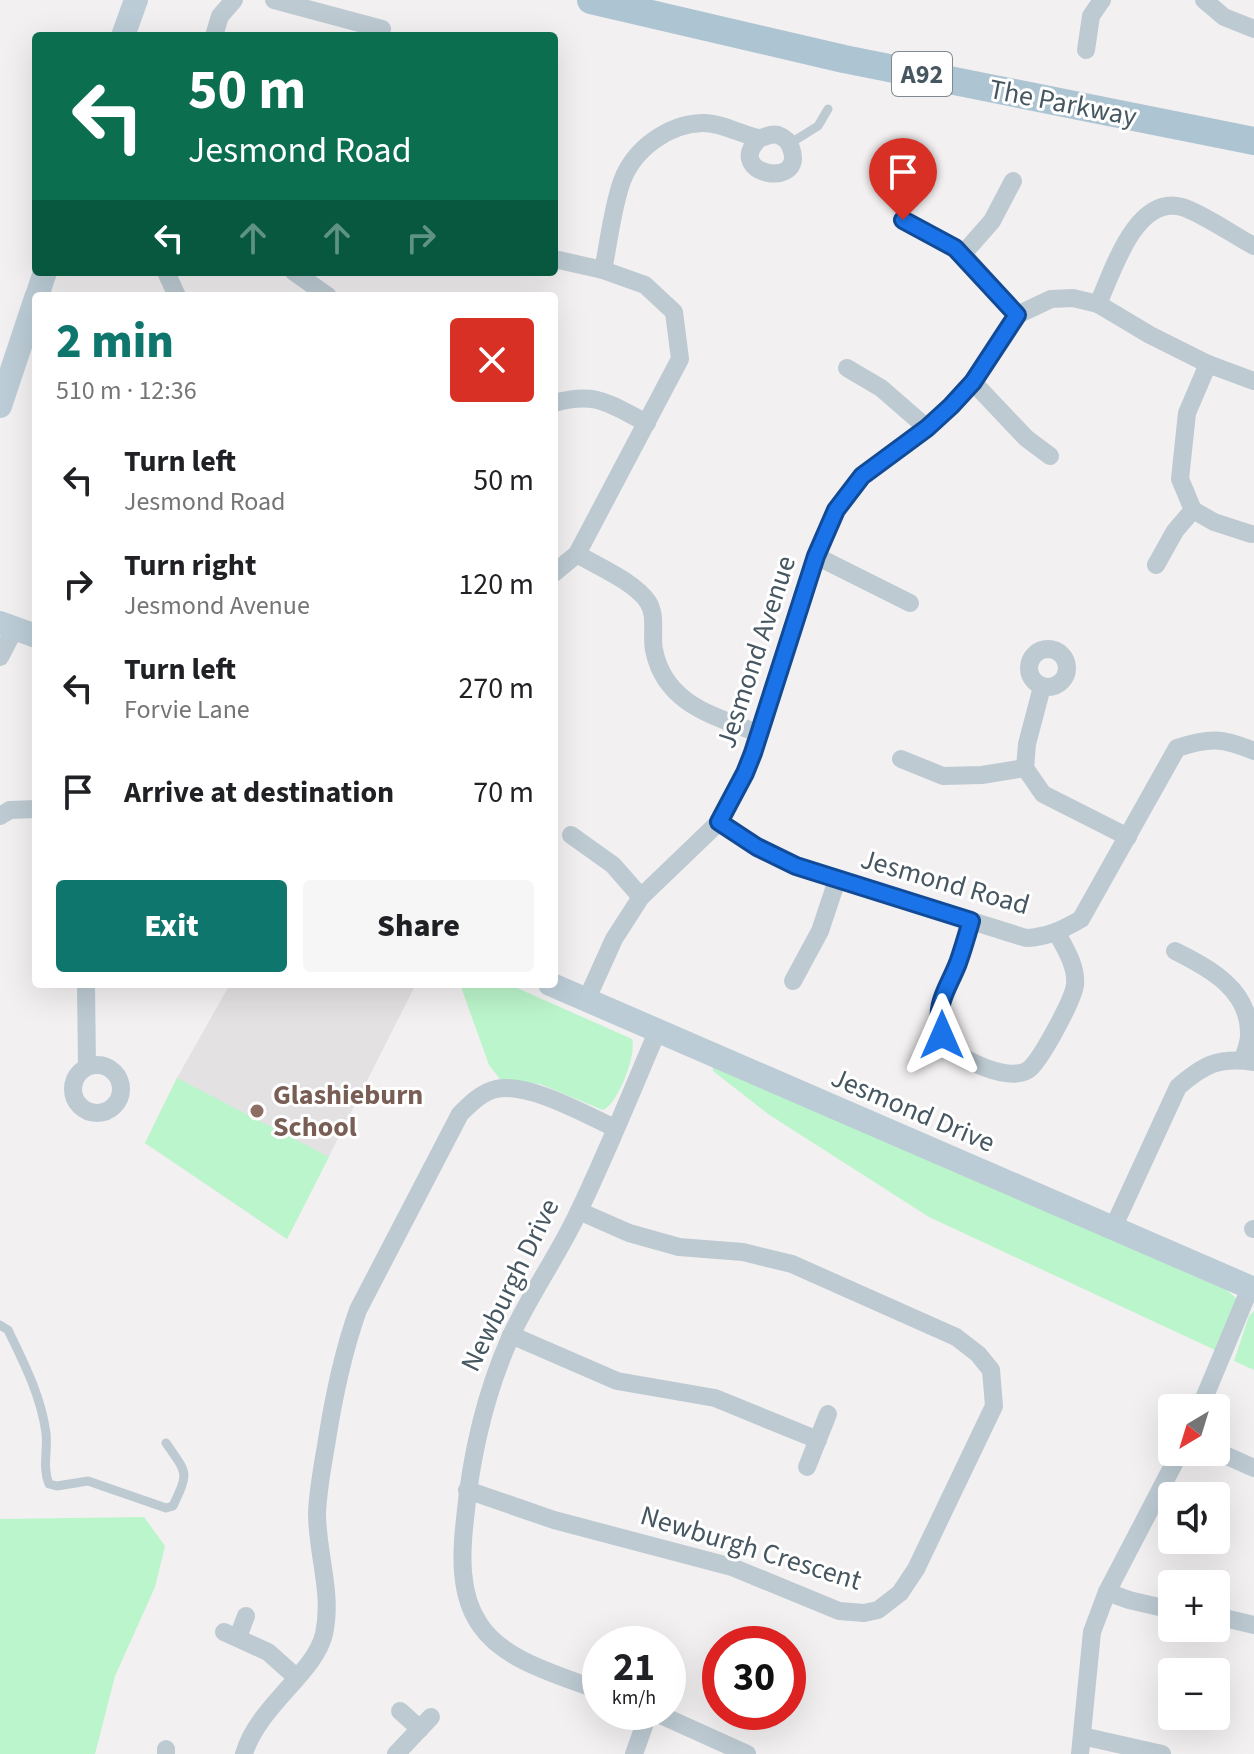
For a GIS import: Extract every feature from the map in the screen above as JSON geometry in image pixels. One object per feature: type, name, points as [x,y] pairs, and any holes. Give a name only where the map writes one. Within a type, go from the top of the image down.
[{"type":"main road","name":"The Parkway","points":[[591,0],[844,59],[1254,141]]},
{"type":"street","points":[[215,32],[220,16],[234,0]]},
{"type":"street","points":[[274,0],[382,29]]},
{"type":"street","points":[[1086,50],[1091,16],[1102,0]]},
{"type":"street","points":[[1204,0],[1224,17],[1254,29]]},
{"type":"street","points":[[124,32],[134,2]]},
{"type":"street","points":[[603,270],[622,181],[645,147],[675,128],[691,123],[711,123],[760,138]]},
{"type":"street","points":[[780,136],[789,144],[792,157],[787,169],[769,175],[756,168],[751,155],[755,142],[760,138],[780,136]]},
{"type":"street","points":[[963,254],[992,221],[995,195],[1013,181]]},
{"type":"street","points":[[1098,304],[1133,227],[1148,214],[1164,208],[1180,206],[1254,246]]},
{"type":"street","points":[[911,231],[963,254],[1017,315],[1051,299],[1073,298],[1098,304],[1208,364],[1254,381]]},
{"type":"street","points":[[558,260],[603,270],[645,285],[674,312],[680,359],[577,554],[558,570]]},
{"type":"street","points":[[300,276],[322,292]]},
{"type":"street","points":[[0,406],[32,309]]},
{"type":"street","name":"Jesmond Avenue","points":[[586,1001],[614,939],[641,897],[719,822],[745,773],[816,556],[836,510],[862,476],[927,428],[973,382],[1017,315]]},
{"type":"street","points":[[1208,364],[1187,413],[1180,479],[1193,510],[1214,522],[1253,534]]},
{"type":"street","points":[[847,368],[861,387],[881,388],[927,428]]},
{"type":"street","points":[[973,382],[1026,438],[1050,456]]},
{"type":"street","points":[[558,402],[574,397],[596,398],[647,423]]},
{"type":"street","points":[[1156,565],[1175,531],[1193,510]]},
{"type":"street","points":[[577,554],[647,599],[652,609],[654,651],[674,691],[691,706],[760,734]]},
{"type":"street","points":[[816,556],[897,602]]},
{"type":"street","points":[[0,657],[17,629]]},
{"type":"street","points":[[1042,687],[1027,744],[1025,768],[1043,794],[1128,837]]},
{"type":"street","name":"Jesmond Road","points":[[719,822],[771,854],[837,880],[1026,938],[1057,933],[1081,919],[1177,748],[1201,740],[1227,740],[1254,751]]},
{"type":"street","points":[[901,759],[943,776],[982,775],[1025,768]]},
{"type":"street","points":[[0,816],[10,810],[32,809]]},
{"type":"street","points":[[571,835],[613,865],[641,897]]},
{"type":"street","points":[[793,981],[820,931],[837,880]]},
{"type":"street","points":[[971,921],[958,964],[941,998],[939,1022],[949,1048],[988,1069],[1006,1074],[1027,1070],[1039,1058],[1075,986],[1074,970],[1057,933]]},
{"type":"street","points":[[1113,1228],[1178,1087],[1197,1070],[1221,1059],[1248,1061],[1246,1015],[1227,981],[1175,951]]},
{"type":"street","points":[[86,988],[87,1067]]},
{"type":"street","name":"Jesmond Drive","points":[[558,988],[1252,1289]]},
{"type":"street","name":"Newburgh Drive","points":[[582,1684],[541,1668],[497,1645],[479,1624],[468,1601],[461,1552],[467,1490],[486,1397],[511,1335],[556,1259],[657,1032]]},
{"type":"street","points":[[244,1754],[253,1730],[323,1638],[329,1605],[319,1548],[317,1513],[330,1420],[347,1340],[358,1310],[460,1114],[477,1098],[496,1089],[515,1089],[537,1094],[615,1128]]},
{"type":"street","name":"Newburgh Crescent","points":[[467,1490],[554,1520],[732,1567],[839,1611],[864,1613],[878,1610],[900,1593],[916,1569],[994,1406],[991,1370],[978,1354],[956,1337],[906,1313],[792,1264],[743,1252],[679,1247],[629,1233],[579,1211]]},
{"type":"street","points":[[1206,1394],[1252,1289]]},
{"type":"street","points":[[511,1335],[617,1381],[715,1398],[818,1440]]},
{"type":"street","points":[[807,1467],[828,1414]]},
{"type":"street","points":[[1230,1457],[1254,1468]]},
{"type":"street","points":[[1162,1754],[1081,1745],[1092,1632],[1107,1592],[1173,1466]]},
{"type":"street","points":[[1107,1592],[1158,1607]]},
{"type":"street","points":[[246,1616],[231,1634],[268,1652],[296,1677]]},
{"type":"street","points":[[1230,1619],[1254,1625]]},
{"type":"street","points":[[396,1754],[425,1723],[400,1711]]},
{"type":"street","points":[[686,1727],[747,1754]]},
{"type":"street","points":[[634,1754],[644,1730]]},
{"type":"lane","points":[[789,144],[818,126],[828,109]]},
{"type":"lane","points":[[0,1325],[8,1330],[33,1382],[46,1434],[45,1460],[49,1484],[57,1486],[88,1481],[166,1508],[173,1506],[186,1478],[166,1443]]},
{"type":"shaded area","name":"Glashieburn School","points":[[228,988],[414,988],[287,1239],[145,1143]]},
{"type":"green space","points":[[461,988],[517,988],[632,1039],[632,1056],[620,1089],[603,1110],[540,1084],[500,1079],[489,1065]]},
{"type":"green space","points":[[712,1064],[1227,1290],[1237,1299],[1215,1350],[929,1217],[768,1114],[713,1071]]},
{"type":"green space","points":[[177,1078],[329,1157],[287,1239],[145,1143]]},
{"type":"green space","points":[[1254,1311],[1254,1370],[1234,1361],[1249,1316]]},
{"type":"green space","points":[[144,1517],[165,1546],[155,1587],[115,1676],[95,1754],[0,1754],[0,1519]]},
{"type":"place","name":"Glashieburn School","points":[[257,1111]]},
{"type":"route","points":[[903,220],[963,254],[1017,315],[973,382],[951,406],[927,428],[862,476],[836,510],[816,556],[753,753],[719,822],[757,847],[796,866],[971,921],[958,964],[941,998],[939,1022],[942,1035]]}]
